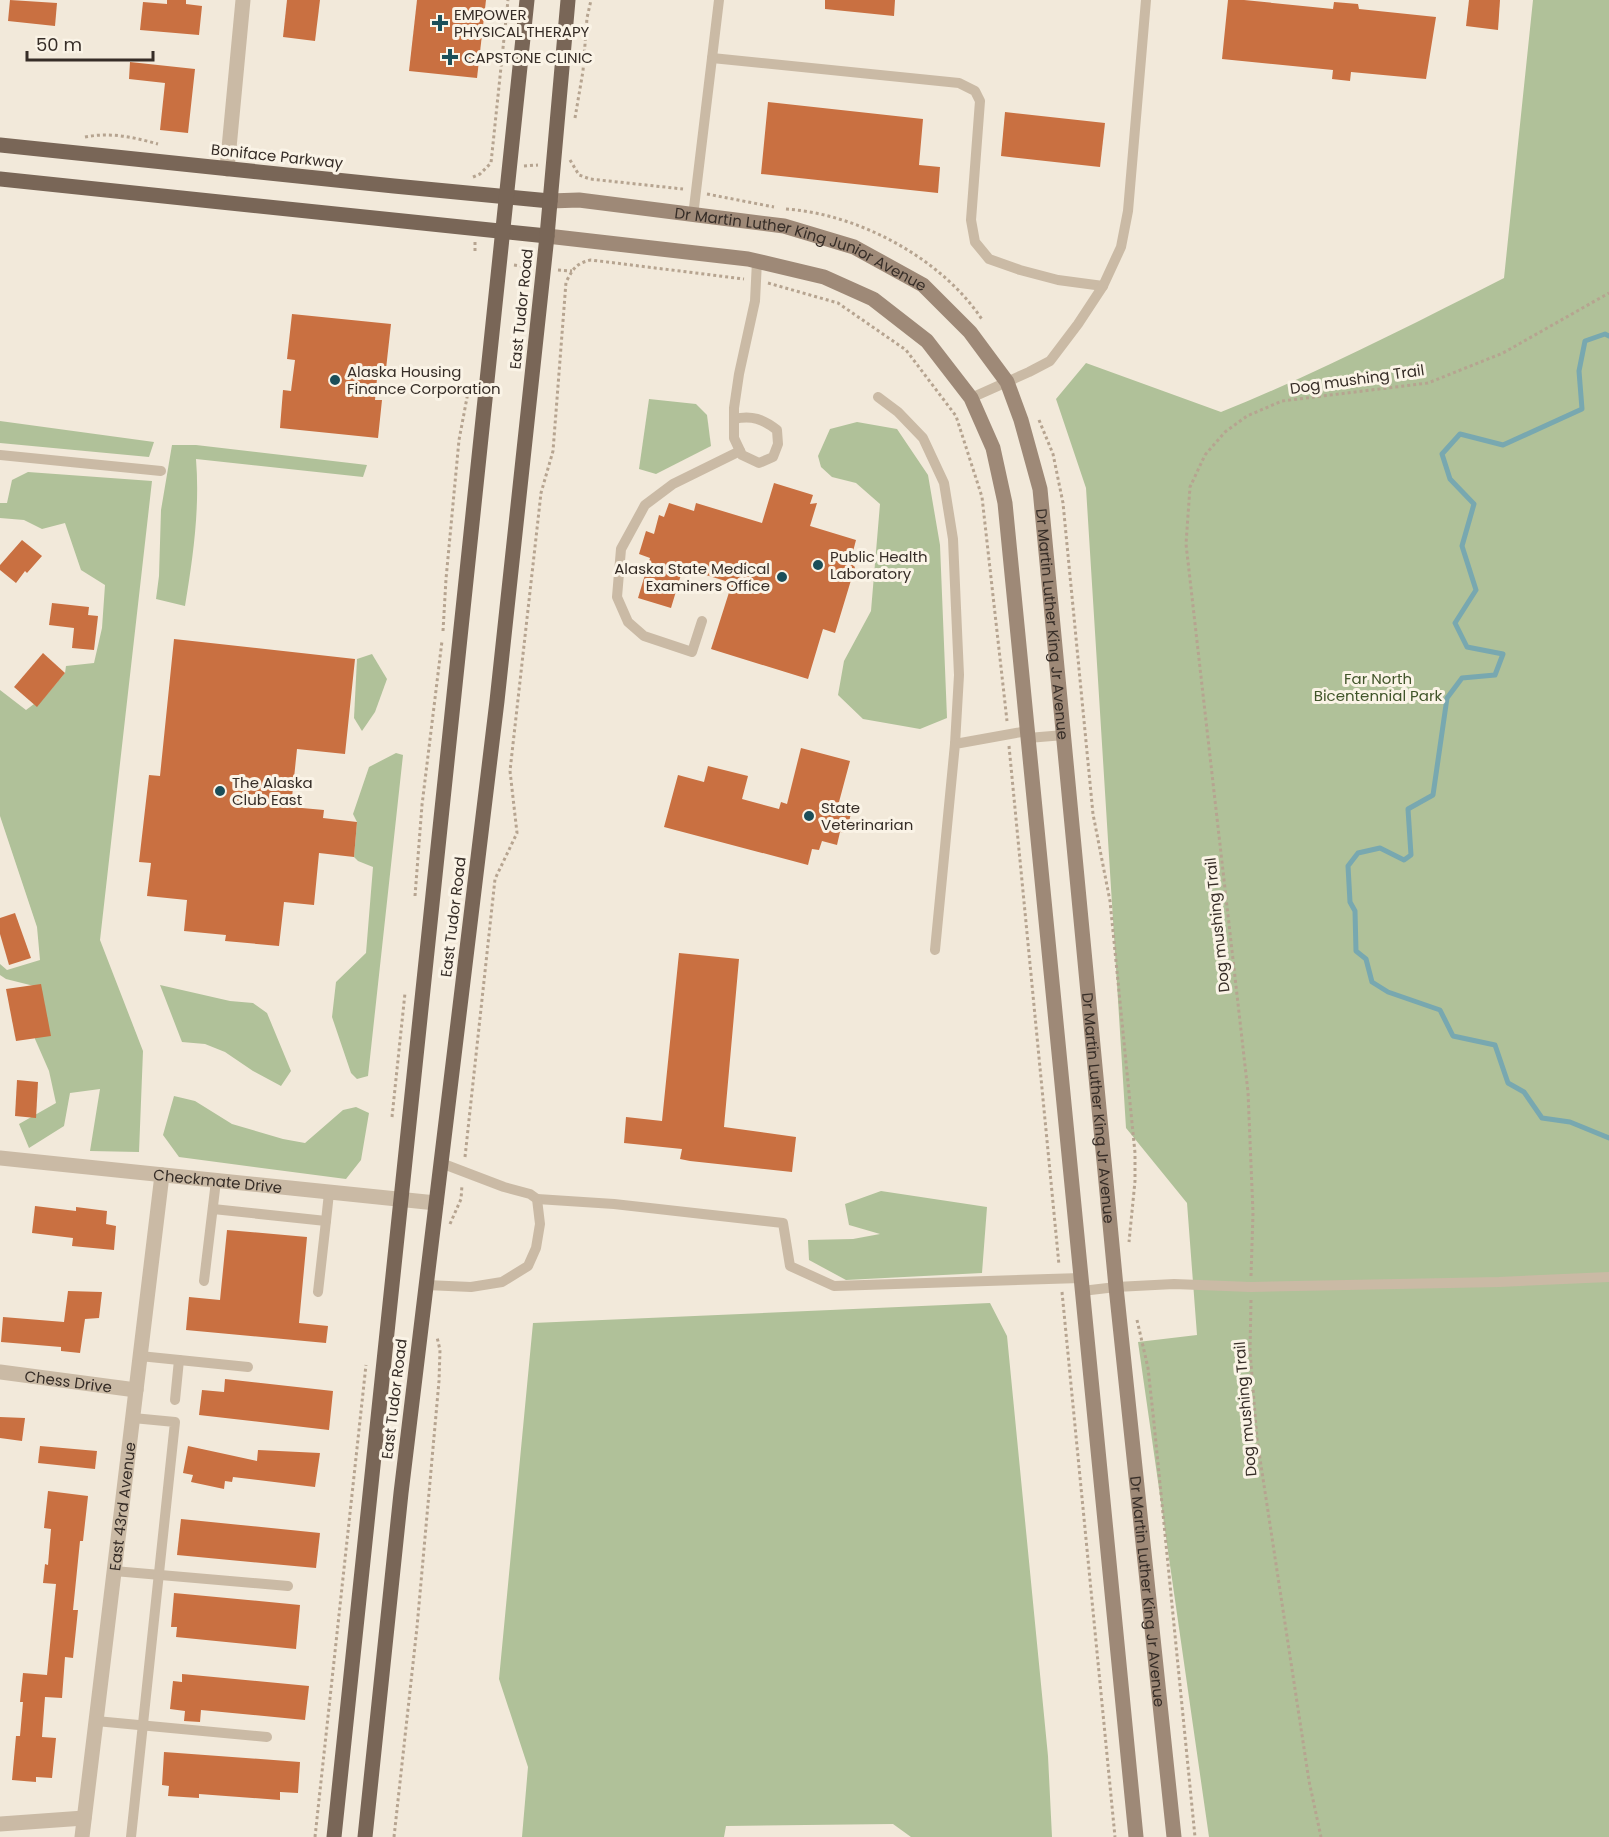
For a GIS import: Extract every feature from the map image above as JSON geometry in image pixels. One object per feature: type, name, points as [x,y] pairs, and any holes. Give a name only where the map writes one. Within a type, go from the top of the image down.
[{"type":"main road","name":"East Tudor Road","points":[[334,1837],[527,0]]},
{"type":"main road","name":"East Tudor Road","points":[[365,1837],[401,1493],[497,701],[547,236],[568,0]]},
{"type":"main road","name":"Boniface Parkway","points":[[0,145],[550,201]]},
{"type":"main road","points":[[0,179],[547,236]]},
{"type":"street","points":[[227,169],[243,0]]},
{"type":"street","name":"Dr Martin Luther King Junior Avenue","points":[[550,201],[579,200],[784,226],[854,247],[922,285],[970,332],[1007,382]]},
{"type":"street","name":"Dr Martin Luther King Junior Avenue","points":[[547,236],[757,261],[824,277],[873,298],[927,341],[971,398]]},
{"type":"street","name":"Dr Martin Luther King Jr Avenue","points":[[1007,382],[1022,420],[1040,489],[1116,1287],[1174,1837]]},
{"type":"street","points":[[971,398],[993,448],[1005,503],[1136,1837]]},
{"type":"street","name":"Checkmate Drive","points":[[0,1158],[436,1203]]},
{"type":"street","name":"East 43rd Avenue","points":[[82,1837],[162,1175]]},
{"type":"street","name":"Chess Drive","points":[[0,1372],[136,1390]]},
{"type":"street","points":[[0,1824],[84,1818]]},
{"type":"lane","points":[[693,216],[718,0]]},
{"type":"lane","points":[[971,398],[1050,361],[1103,286],[1121,247],[1128,211],[1146,0]]},
{"type":"lane","points":[[712,58],[959,83],[975,91],[980,101],[971,220],[975,242],[988,259],[1058,280],[1103,286]]},
{"type":"lane","points":[[734,419],[753,417],[777,430],[778,444],[773,457],[759,463],[742,455],[734,438],[734,419],[739,374],[755,301],[757,261]]},
{"type":"lane","points":[[878,397],[898,412],[923,438],[944,483],[952,539],[959,675],[955,744],[935,950]]},
{"type":"lane","points":[[702,621],[692,652],[644,636],[628,622],[616,597],[621,549],[645,505],[673,484],[740,451]]},
{"type":"lane","points":[[0,454],[161,471]]},
{"type":"lane","points":[[955,744],[1008,734],[1064,735]]},
{"type":"lane","points":[[441,1163],[504,1187],[530,1194],[537,1199],[614,1204],[783,1222],[790,1266],[834,1286],[1060,1278],[1082,1284],[1116,1287],[1174,1284],[1251,1287],[1499,1282],[1609,1277]]},
{"type":"lane","points":[[204,1281],[216,1181]]},
{"type":"lane","points":[[318,1292],[329,1192]]},
{"type":"lane","points":[[426,1285],[471,1287],[502,1282],[528,1266],[536,1248],[540,1224],[537,1199]]},
{"type":"lane","points":[[213,1209],[326,1221]]},
{"type":"lane","points":[[140,1356],[248,1367]]},
{"type":"lane","points":[[175,1400],[179,1360]]},
{"type":"lane","points":[[131,1837],[175,1422],[133,1418]]},
{"type":"lane","points":[[114,1571],[288,1586]]},
{"type":"lane","points":[[96,1722],[267,1737]]},
{"type":"path","points":[[508,0],[491,163],[486,168],[570,162]]},
{"type":"path","points":[[574,124],[583,71],[586,18],[591,0]]},
{"type":"path","points":[[570,154],[570,162],[579,175],[579,200]]},
{"type":"path","points":[[450,1226],[461,1199],[495,879],[517,833],[510,771],[541,493],[553,451],[566,282],[580,262],[591,260],[768,283],[838,303],[906,350],[956,416],[982,497],[1008,734],[1115,1837]]},
{"type":"path","name":"Dog mushing Trail","points":[[1321,1837],[1309,1781],[1257,1439],[1251,1351],[1253,1213],[1248,1092],[1186,544],[1190,487],[1205,455],[1225,432],[1247,416],[1281,401],[1428,382],[1503,353],[1609,293]]},
{"type":"path","points":[[415,902],[422,805],[443,632],[459,440],[469,383]]},
{"type":"path","points":[[392,1119],[406,982]]},
{"type":"path","points":[[394,1837],[417,1627],[439,1382],[438,1329]]},
{"type":"path","points":[[315,1837],[366,1365]]},
{"type":"green space","name":"Far North Bicentennial Park","points":[[1533,0],[1609,0],[1609,1837],[1209,1837],[1138,1342],[1197,1335],[1187,1203],[1126,1128],[1086,488],[1056,399],[1086,363],[1221,412],[1329,365],[1504,278]]},
{"type":"green space","points":[[649,399],[696,404],[707,415],[711,446],[656,474],[639,469]]},
{"type":"green space","points":[[0,421],[154,442],[149,457],[0,443]]},
{"type":"green space","points":[[857,422],[897,429],[928,475],[940,545],[947,718],[920,729],[863,719],[838,695],[844,661],[871,611],[880,504],[856,483],[832,477],[821,467],[818,456],[830,429]]},
{"type":"green space","points":[[172,445],[196,445],[367,465],[363,477],[196,459],[196,515],[185,606],[156,599],[161,510]]},
{"type":"green space","points":[[28,472],[152,481],[100,940],[143,1051],[139,1152],[90,1151],[100,1089],[70,1093],[64,1126],[29,1148],[19,1124],[56,1103],[49,1071],[35,1039],[34,986],[6,979],[0,975],[0,964],[7,970],[40,960],[37,927],[0,816],[0,690],[26,710],[34,704],[37,706],[65,673],[66,666],[94,663],[102,628],[105,585],[81,570],[65,523],[42,529],[24,520],[0,518],[0,503],[7,503],[12,480]]},
{"type":"green space","points":[[372,654],[387,679],[375,712],[362,731],[354,718],[357,659]]},
{"type":"green space","points":[[396,753],[403,755],[368,1076],[357,1079],[351,1073],[332,1017],[336,982],[366,953],[373,867],[354,857],[357,822],[353,814],[369,767]]},
{"type":"green space","points":[[160,985],[230,1001],[253,1003],[267,1013],[291,1071],[281,1086],[225,1052],[205,1044],[182,1042]]},
{"type":"green space","points":[[174,1096],[195,1101],[232,1124],[305,1143],[343,1110],[356,1107],[369,1113],[361,1160],[346,1179],[179,1157],[163,1135]]},
{"type":"green space","points":[[881,1191],[987,1207],[982,1273],[846,1280],[809,1260],[808,1240],[853,1239],[880,1234],[849,1225],[845,1204]]},
{"type":"green space","points":[[990,1303],[1007,1336],[1048,1756],[1052,1837],[911,1837],[893,1824],[726,1826],[724,1837],[522,1837],[528,1767],[499,1679],[533,1323]]},
{"type":"building","points":[[10,0],[57,3],[55,26],[8,21]]},
{"type":"building","points":[[167,0],[186,0],[186,4],[202,6],[199,35],[140,30],[143,2],[167,4]]},
{"type":"building","points":[[287,0],[320,0],[315,41],[283,37]]},
{"type":"building","points":[[417,0],[486,0],[477,78],[409,71]]},
{"type":"building","points":[[825,0],[895,0],[894,16],[825,9]]},
{"type":"building","points":[[1228,0],[1333,9],[1334,2],[1358,4],[1359,9],[1436,17],[1426,79],[1351,72],[1350,81],[1332,79],[1333,70],[1222,59]]},
{"type":"building","points":[[1469,0],[1500,0],[1498,30],[1466,26]]},
{"type":"building","points":[[130,62],[195,69],[188,133],[160,130],[165,83],[129,79]]},
{"type":"building","points":[[768,102],[923,119],[919,165],[940,167],[938,193],[761,174]]},
{"type":"building","points":[[1005,112],[1105,123],[1100,167],[1001,156]]},
{"type":"building","name":"Alaska Housing Finance Corporation","points":[[292,314],[391,324],[386,369],[378,368],[375,400],[382,400],[378,438],[280,428],[283,390],[291,391],[295,360],[287,359]]},
{"type":"building","name":"Alaska State Medical Examiners Office","points":[[774,483],[813,495],[810,504],[817,503],[810,526],[856,540],[850,563],[855,567],[835,633],[823,629],[808,679],[711,649],[732,583],[683,568],[671,608],[638,598],[650,558],[639,554],[646,531],[654,534],[659,515],[664,517],[669,503],[694,511],[696,503],[762,523]]},
{"type":"building","points":[[22,540],[42,556],[27,573],[25,571],[16,583],[0,570],[0,565]]},
{"type":"building","points":[[52,603],[89,607],[88,615],[98,616],[94,650],[72,648],[74,628],[49,625]]},
{"type":"building","name":"The Alaska Club East","points":[[174,639],[355,659],[345,754],[297,749],[291,807],[324,810],[323,818],[357,822],[354,857],[319,853],[314,905],[284,902],[279,946],[225,941],[226,935],[184,931],[187,900],[147,896],[151,863],[139,862],[149,775],[160,776]]},
{"type":"building","points":[[43,653],[65,673],[37,707],[14,687]]},
{"type":"building","points":[[801,748],[850,761],[839,802],[853,806],[846,833],[840,832],[837,845],[822,841],[819,850],[812,849],[808,865],[664,827],[678,775],[704,782],[708,766],[748,776],[742,799],[779,809],[781,802],[787,804]]},
{"type":"building","points":[[15,913],[31,958],[9,965],[0,934],[0,918]]},
{"type":"building","points":[[679,953],[739,959],[724,1127],[796,1137],[792,1172],[690,1161],[680,1159],[682,1149],[624,1143],[626,1117],[662,1121]]},
{"type":"building","points":[[41,984],[51,1036],[16,1041],[6,989]]},
{"type":"building","points":[[17,1080],[38,1082],[36,1118],[15,1116]]},
{"type":"building","points":[[35,1206],[76,1211],[76,1207],[107,1211],[106,1224],[116,1226],[114,1250],[72,1246],[73,1238],[32,1233]]},
{"type":"building","points":[[227,1230],[307,1237],[299,1323],[328,1326],[326,1343],[186,1330],[189,1297],[220,1300]]},
{"type":"building","points":[[68,1291],[102,1292],[99,1318],[85,1319],[80,1353],[61,1351],[61,1347],[1,1342],[3,1317],[64,1322]]},
{"type":"building","points":[[225,1379],[333,1391],[329,1430],[199,1415],[202,1390],[224,1392]]},
{"type":"building","points":[[0,1417],[25,1418],[22,1441],[0,1438]]},
{"type":"building","points":[[40,1446],[97,1451],[95,1469],[38,1463]]},
{"type":"building","points":[[188,1446],[257,1461],[258,1450],[320,1453],[315,1487],[233,1477],[232,1482],[225,1481],[224,1489],[191,1482],[193,1475],[183,1473]]},
{"type":"building","points":[[48,1491],[88,1496],[83,1541],[80,1541],[73,1610],[78,1610],[73,1658],[65,1657],[62,1698],[45,1697],[42,1737],[56,1738],[52,1778],[36,1777],[36,1782],[12,1780],[16,1736],[20,1736],[23,1673],[47,1675],[56,1584],[43,1583],[45,1564],[48,1565],[51,1529],[44,1528]]},
{"type":"building","points":[[181,1519],[320,1533],[316,1568],[177,1555]]},
{"type":"building","points":[[174,1593],[300,1605],[296,1649],[176,1637],[177,1627],[171,1627]]},
{"type":"building","points":[[182,1674],[309,1686],[305,1720],[201,1710],[200,1722],[184,1721],[185,1711],[170,1709],[173,1681],[182,1682]]},
{"type":"building","points":[[164,1752],[300,1762],[298,1793],[280,1792],[280,1800],[199,1794],[199,1798],[168,1796],[169,1786],[162,1785]]},
{"type":"waterway","points":[[1609,336],[1605,334],[1585,341],[1579,371],[1582,409],[1503,445],[1460,434],[1442,454],[1450,479],[1474,504],[1462,546],[1476,590],[1455,623],[1467,647],[1503,654],[1495,675],[1462,678],[1447,698],[1433,795],[1408,809],[1411,855],[1404,860],[1380,848],[1358,853],[1348,866],[1350,902],[1355,911],[1356,951],[1366,959],[1372,982],[1388,992],[1440,1010],[1453,1036],[1495,1045],[1508,1083],[1524,1092],[1542,1118],[1570,1122],[1609,1138]]},
{"type":"place","name":"EMPOWER PHYSICAL THERAPY","points":[[440,23]]},
{"type":"place","name":"CAPSTONE CLINIC","points":[[450,57]]},
{"type":"place","name":"Alaska Housing Finance Corporation","points":[[335,380]]},
{"type":"place","name":"Public Health Laboratory","points":[[818,565]]},
{"type":"place","name":"Alaska State Medical Examiners Office","points":[[782,577]]},
{"type":"place","name":"The Alaska Club East","points":[[220,791]]},
{"type":"place","name":"State Veterinarian","points":[[809,816]]}]
